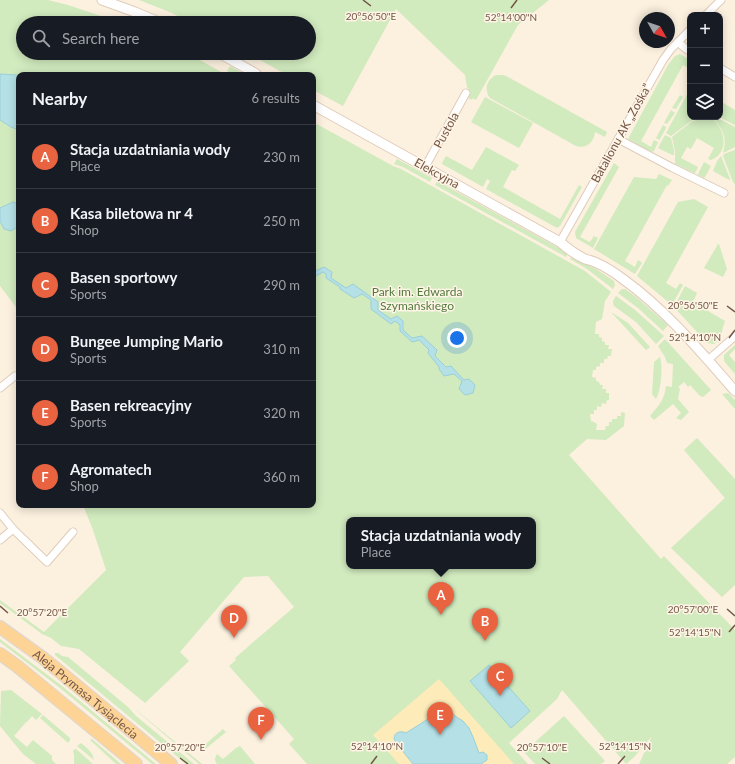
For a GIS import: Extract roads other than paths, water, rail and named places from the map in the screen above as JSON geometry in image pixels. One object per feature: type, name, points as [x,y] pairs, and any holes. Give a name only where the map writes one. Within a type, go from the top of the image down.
[{"type":"main road","name":"Aleja Prymasa Tysiąclecia","points":[[0,627],[54,667],[171,764]]},
{"type":"main road","name":"Aleja Prymasa Tysiąclecia","points":[[0,654],[17,666],[136,764]]},
{"type":"street","points":[[102,0],[144,16]]},
{"type":"street","points":[[709,12],[721,0]]},
{"type":"street","name":"Batalionu AK „Zośka”","points":[[560,242],[662,60],[687,33]]},
{"type":"street","points":[[678,42],[687,50]]},
{"type":"street","points":[[231,60],[252,72]]},
{"type":"street","points":[[723,70],[735,77]]},
{"type":"street","name":"Pustola","points":[[425,167],[466,93]]},
{"type":"street","name":"Elekcyjna","points":[[316,107],[560,242],[572,245],[587,253],[596,262],[652,302],[669,318],[735,391]]},
{"type":"street","points":[[618,139],[724,193]]},
{"type":"street","points":[[708,360],[735,336]]},
{"type":"street","points":[[0,388],[15,377],[16,379]]},
{"type":"street","points":[[0,513],[13,529],[47,562],[73,532]]},
{"type":"street","points":[[0,540],[13,529]]},
{"type":"water","points":[[0,74],[16,75],[16,129],[0,120]]},
{"type":"water","points":[[13,202],[16,203],[16,228],[11,231],[4,229],[0,221],[0,208]]},
{"type":"water","points":[[324,267],[332,272],[331,278],[346,288],[353,284],[378,302],[378,310],[391,319],[397,316],[403,321],[403,330],[412,338],[422,336],[437,350],[435,356],[446,367],[451,366],[464,380],[469,379],[475,385],[473,393],[465,395],[459,389],[462,381],[454,374],[444,376],[428,353],[429,350],[419,340],[412,342],[400,331],[400,325],[395,321],[391,324],[371,309],[371,300],[362,294],[354,298],[326,278],[326,274],[323,272],[316,276],[316,271]]},
{"type":"water","points":[[489,665],[530,711],[511,728],[470,681]]},
{"type":"water","points":[[446,706],[469,728],[479,753],[483,752],[487,755],[487,760],[481,764],[413,764],[397,744],[394,738],[396,733],[406,733]]},
{"type":"place","name":"Stacja uzdatniania wody","points":[[441,615]]},
{"type":"place","name":"Bungee Jumping Mario","points":[[234,638]]},
{"type":"place","name":"Kasa biletowa nr 4","points":[[485,641]]},
{"type":"place","name":"Basen sportowy","points":[[500,696]]},
{"type":"place","name":"Basen rekreacyjny","points":[[440,735]]},
{"type":"place","name":"Agromatech","points":[[261,740]]},
{"type":"park label","name":"Park im. Edwarda Szymańskiego","points":[[417,298]]}]
